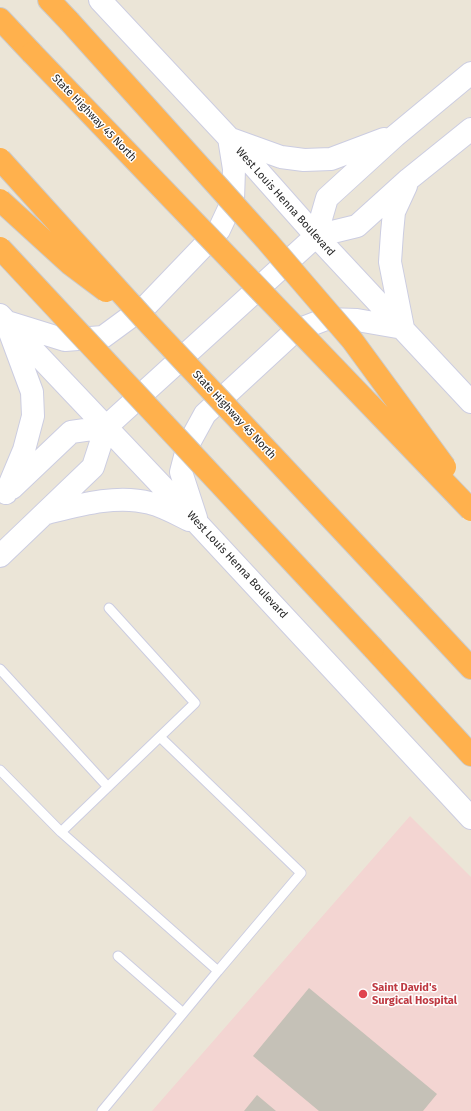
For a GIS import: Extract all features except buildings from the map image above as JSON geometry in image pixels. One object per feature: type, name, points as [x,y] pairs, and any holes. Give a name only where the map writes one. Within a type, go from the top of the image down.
[{"type":"highway","points":[[49,0],[266,241],[352,340],[471,502]]},
{"type":"highway","name":"State Highway 45 North","points":[[0,19],[471,510]]},
{"type":"highway","name":"State Highway 45 North","points":[[0,159],[150,325],[471,668]]},
{"type":"highway","points":[[0,200],[70,264],[150,325]]},
{"type":"highway","points":[[0,248],[471,755]]},
{"type":"main road","name":"West Louis Henna Boulevard","points":[[100,0],[229,138],[316,236],[471,402]]},
{"type":"main road","points":[[316,236],[327,198],[395,136],[471,73]]},
{"type":"main road","points":[[0,556],[46,514],[93,467],[106,427],[316,236],[357,226],[409,179],[471,129]]},
{"type":"main road","points":[[3,318],[65,340],[103,337],[148,304],[219,230],[233,200],[234,169],[229,138],[281,157],[304,160],[331,159],[395,136]]},
{"type":"main road","points":[[198,524],[181,472],[188,445],[205,414],[295,332],[326,319],[357,320],[403,328],[390,262],[394,212],[409,179]]},
{"type":"main road","name":"West Louis Henna Boulevard","points":[[3,318],[198,524],[471,818]]},
{"type":"main road","points":[[3,318],[32,392],[33,416],[24,450],[3,496]]},
{"type":"main road","points":[[3,496],[71,432],[106,427]]},
{"type":"main road","points":[[46,514],[99,501],[122,500],[150,503],[198,524]]},
{"type":"lane","points":[[62,832],[195,703],[109,608]]},
{"type":"lane","points":[[0,669],[108,787]]},
{"type":"lane","points":[[102,1111],[301,873],[160,737]]},
{"type":"lane","points":[[0,770],[62,832],[218,971]]},
{"type":"lane","points":[[118,956],[183,1013]]},
{"type":"shaded area","name":"Saint David's Surgical Hospital","points":[[410,816],[471,877],[471,1111],[152,1111]]},
{"type":"place","name":"Saint David's Surgical Hospital","points":[[363,994]]}]
